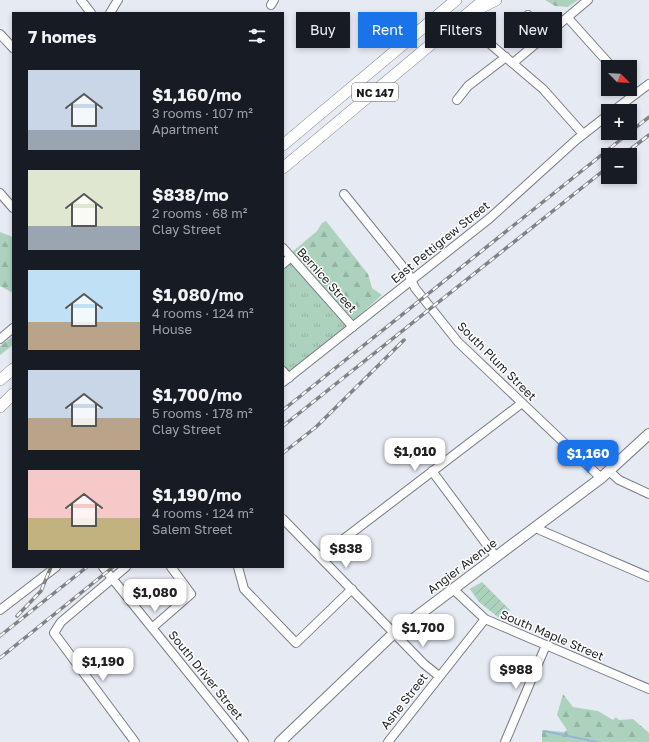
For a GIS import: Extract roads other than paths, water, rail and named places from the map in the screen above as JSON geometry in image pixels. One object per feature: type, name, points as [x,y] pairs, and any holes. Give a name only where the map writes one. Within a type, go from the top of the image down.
[{"type":"highway","name":"NC 147","points":[[284,144],[456,0]]},
{"type":"highway","name":"NC 147","points":[[470,12],[484,0]]},
{"type":"highway","points":[[472,12],[496,0]]},
{"type":"highway","name":"NC 147","points":[[284,167],[427,48]]},
{"type":"highway","points":[[0,379],[12,370]]},
{"type":"highway","points":[[0,403],[12,394]]},
{"type":"highway","points":[[0,407],[12,394]]},
{"type":"main road","name":"Angier Avenue","points":[[280,742],[395,633],[601,478],[649,434]]},
{"type":"street","points":[[80,0],[90,12]]},
{"type":"street","points":[[111,12],[118,0]]},
{"type":"street","points":[[562,23],[588,0]]},
{"type":"street","points":[[568,18],[606,60]]},
{"type":"street","points":[[0,34],[12,47]]},
{"type":"street","points":[[495,48],[543,89],[583,134]]},
{"type":"street","points":[[513,63],[532,48]]},
{"type":"street","points":[[457,100],[468,86],[506,57]]},
{"type":"street","points":[[637,93],[649,84]]},
{"type":"street","points":[[622,104],[633,96]]},
{"type":"street","name":"East Pettigrew Street","points":[[286,380],[494,214],[583,134],[601,120]]},
{"type":"street","points":[[0,193],[12,207]]},
{"type":"street","name":"South Plum Street","points":[[344,194],[408,272],[415,288],[458,342],[601,478]]},
{"type":"street","name":"Bernice Street","points":[[284,249],[353,327]]},
{"type":"street","points":[[284,263],[291,257]]},
{"type":"street","points":[[0,339],[12,329]]},
{"type":"street","points":[[320,557],[522,403]]},
{"type":"street","points":[[609,471],[619,480],[649,494]]},
{"type":"street","points":[[432,472],[496,557]]},
{"type":"street","points":[[284,520],[424,664],[439,676]]},
{"type":"street","points":[[536,527],[649,577]]},
{"type":"street","points":[[1,608],[55,568]]},
{"type":"street","name":"South Driver Street","points":[[104,568],[244,742]]},
{"type":"street","points":[[125,568],[61,622],[54,632],[134,742]]},
{"type":"street","points":[[152,628],[191,594],[172,568]]},
{"type":"street","points":[[238,568],[244,589],[296,643],[352,589]]},
{"type":"street","name":"South Maple Street","points":[[453,589],[485,619],[649,689]]},
{"type":"street","name":"Ashe Street","points":[[388,742],[485,619]]},
{"type":"street","points":[[506,742],[546,646]]},
{"type":"waterway","points":[[544,731],[597,742]]},
{"type":"railway","points":[[637,126],[649,117]]},
{"type":"railway","points":[[632,148],[649,135]]},
{"type":"railway","points":[[284,409],[620,140]]},
{"type":"railway","points":[[284,425],[601,173]]},
{"type":"railway","points":[[284,452],[316,427],[404,340]]},
{"type":"railway","points":[[17,616],[41,591],[51,568]]},
{"type":"railway","points":[[0,636],[86,568]]},
{"type":"railway","points":[[0,658],[112,568]]}]
